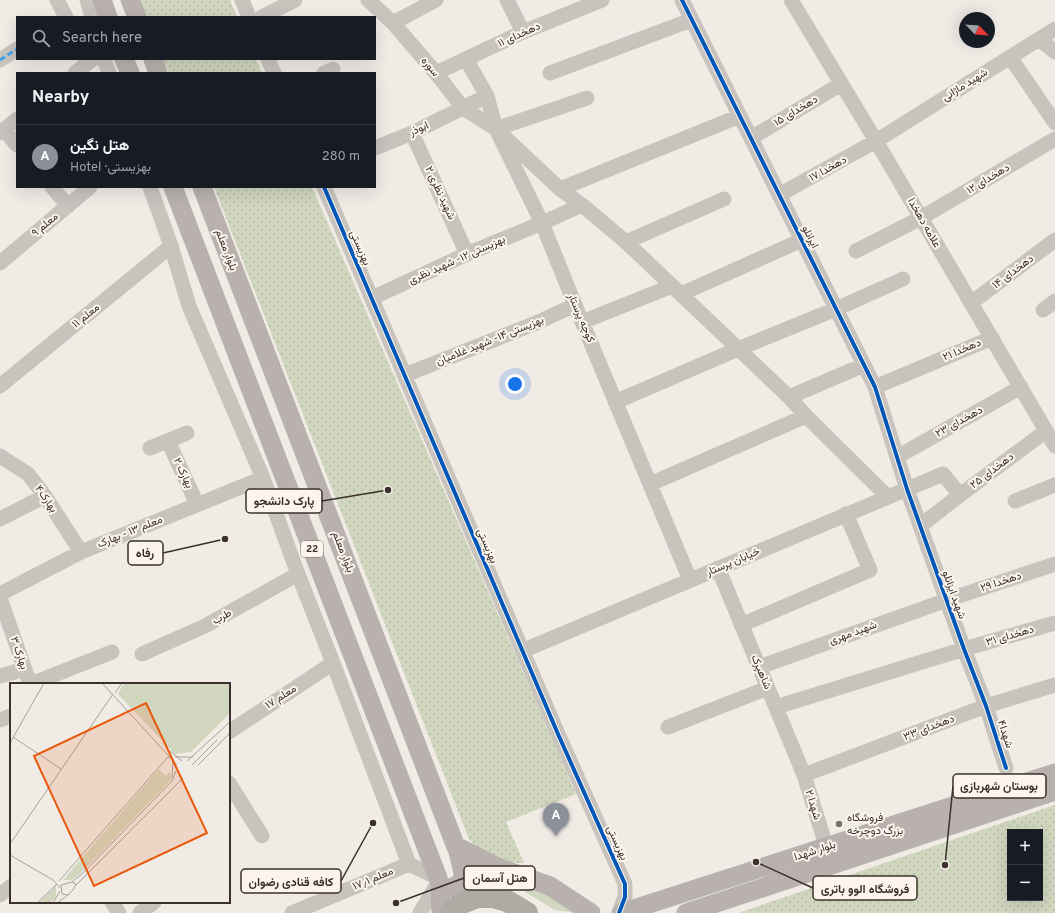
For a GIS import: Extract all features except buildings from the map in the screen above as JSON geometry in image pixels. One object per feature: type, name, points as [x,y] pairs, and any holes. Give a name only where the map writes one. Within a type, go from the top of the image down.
[{"type":"highway","points":[[450,913],[462,903],[477,897],[493,897],[507,901],[527,913]]},
{"type":"main road","points":[[102,0],[108,16]]},
{"type":"main road","points":[[130,0],[137,16]]},
{"type":"main road","points":[[124,60],[130,72]]},
{"type":"main road","points":[[153,60],[158,72]]},
{"type":"main road","name":"22","points":[[173,188],[439,881],[441,913]]},
{"type":"main road","name":"بلوار معلم","points":[[202,188],[456,847],[482,879],[507,901]]},
{"type":"main road","name":"بلوار شهدا","points":[[620,913],[1055,773]]},
{"type":"main road","name":"بلوار شهدا","points":[[686,913],[1055,791]]},
{"type":"main road","points":[[439,881],[443,888],[448,888],[458,884],[461,880],[463,875],[456,847]]},
{"type":"main road","points":[[456,847],[497,867],[550,886],[591,913]]},
{"type":"street","points":[[57,0],[65,16]]},
{"type":"street","points":[[88,0],[92,16]]},
{"type":"street","points":[[242,0],[250,16]]},
{"type":"street","points":[[264,16],[295,0]]},
{"type":"street","name":"سوره","points":[[368,0],[393,23],[436,73],[463,108],[496,129],[560,189],[582,205],[626,242],[789,397],[806,416],[888,497]]},
{"type":"street","points":[[393,23],[436,0]]},
{"type":"street","points":[[507,0],[523,32]]},
{"type":"street","name":"دهخدای ۱۱","points":[[436,73],[523,32],[602,0]]},
{"type":"street","name":"ایرانلو","points":[[682,0],[875,387],[907,489]]},
{"type":"street","name":"علامه دهخدا","points":[[791,0],[876,141],[1055,446]]},
{"type":"street","points":[[550,73],[692,20]]},
{"type":"street","name":"شهید ماژانی","points":[[876,141],[1055,29]]},
{"type":"street","points":[[1039,39],[1055,52]]},
{"type":"street","points":[[0,60],[16,50]]},
{"type":"street","points":[[1010,57],[1055,123]]},
{"type":"street","name":"کوچه پرستار","points":[[466,59],[487,96],[496,129],[542,223],[690,580]]},
{"type":"street","points":[[76,72],[94,60],[108,72]]},
{"type":"street","points":[[268,60],[274,72]]},
{"type":"street","name":"دهخدای ۱۵","points":[[751,138],[842,84]]},
{"type":"street","name":"ابوذر","points":[[376,148],[412,133],[487,96]]},
{"type":"street","points":[[496,129],[587,98]]},
{"type":"street","points":[[560,189],[740,116]]},
{"type":"street","points":[[16,120],[2,131],[16,145]]},
{"type":"street","name":"شهید نظری ۲","points":[[412,133],[467,254]]},
{"type":"street","name":"دهخدای ۱۲","points":[[856,251],[921,218],[1055,139]]},
{"type":"street","name":"دهخدا ۱۷","points":[[779,195],[876,141]]},
{"type":"street","points":[[53,188],[68,206]]},
{"type":"street","name":"معلم ۹","points":[[0,263],[89,188]]},
{"type":"street","points":[[150,188],[190,306],[263,478],[298,574],[409,864],[439,881],[420,913]]},
{"type":"street","name":"بهزیستی","points":[[324,188],[561,741],[625,884],[624,897],[620,913]]},
{"type":"street","points":[[626,242],[724,199]]},
{"type":"street","name":"بهزیستی ۱۲- شهید نظری","points":[[372,298],[467,254],[582,205]]},
{"type":"street","points":[[582,322],[676,290],[802,240]]},
{"type":"street","name":"دهخدای ۱۴","points":[[971,303],[1055,240]]},
{"type":"street","name":"معلم ۱۱","points":[[0,386],[171,246]]},
{"type":"street","points":[[616,402],[738,348],[836,309],[903,279]]},
{"type":"street","points":[[1044,310],[1055,301]]},
{"type":"street","name":"بهزیستی ۱۴- شهید غلامیان","points":[[405,375],[536,323],[575,305]]},
{"type":"street","name":"دهخدا ۲۱","points":[[875,387],[992,338]]},
{"type":"street","points":[[789,397],[864,365]]},
{"type":"street","name":"دهخدای ۲۳","points":[[897,457],[1021,388]]},
{"type":"street","points":[[650,484],[806,416]]},
{"type":"street","name":"دهخدای ۲۵","points":[[943,474],[960,495],[1046,431]]},
{"type":"street","points":[[150,448],[187,433]]},
{"type":"street","name":"بهارک ۲","points":[[168,441],[197,504]]},
{"type":"street","name":"بهارک۴","points":[[0,456],[28,474],[46,496],[81,552]]},
{"type":"street","name":"خیابان پرستار","points":[[522,650],[943,474]]},
{"type":"street","name":"معلم ۱۳ - بهارک","points":[[0,594],[81,552],[263,478]]},
{"type":"street","points":[[1015,501],[1055,485]]},
{"type":"street","name":"شهید ایزانلو","points":[[907,489],[986,706]]},
{"type":"street","points":[[920,526],[960,495]]},
{"type":"street","points":[[0,519],[46,496]]},
{"type":"street","points":[[741,625],[870,570],[846,514]]},
{"type":"street","name":"دهخدا ۲۹","points":[[947,600],[1055,564]]},
{"type":"street","name":"شاهپرک","points":[[718,568],[804,775]]},
{"type":"street","name":"طرب","points":[[142,654],[205,626],[298,574]]},
{"type":"street","name":"بهارک ۳","points":[[0,598],[30,683]]},
{"type":"street","name":"شهید مهری","points":[[759,666],[947,600]]},
{"type":"street","name":"دهخدای ۳۱","points":[[776,707],[964,649],[1055,623]]},
{"type":"street","points":[[33,683],[112,652]]},
{"type":"street","name":"معلم ۱۷","points":[[230,731],[333,663]]},
{"type":"street","points":[[0,676],[25,668]]},
{"type":"street","name":"دهخدای ۳۳","points":[[804,775],[986,706],[1055,685]]},
{"type":"street","points":[[668,727],[768,688]]},
{"type":"street","name":"شهدا۴","points":[[986,706],[1006,768]]},
{"type":"street","points":[[0,720],[10,716]]},
{"type":"street","name":"شهدا ۲","points":[[804,775],[823,836]]},
{"type":"street","points":[[230,785],[262,836]]},
{"type":"street","name":"معلم ۱۷٫۱","points":[[292,913],[409,864]]},
{"type":"street","points":[[0,895],[10,887]]},
{"type":"street","points":[[113,903],[119,913]]},
{"type":"street","points":[[140,913],[153,903]]},
{"type":"green space","points":[[140,0],[230,0],[237,16],[147,16]]},
{"type":"green space","points":[[163,60],[256,60],[262,72],[169,72]]},
{"type":"green space","points":[[214,188],[312,188],[576,794],[506,822],[524,863],[501,862],[481,852],[469,839]]},
{"type":"green space","points":[[1055,805],[1055,913],[738,913]]},
{"type":"green space","points":[[494,873],[538,886],[578,913],[555,910]]},
{"type":"marked path","points":[[0,60],[16,50]]},
{"type":"cycle path","points":[[682,0],[875,387],[907,489],[986,706],[1006,768]]},
{"type":"cycle path","points":[[324,188],[558,734],[625,884],[625,897],[619,913]]},
{"type":"place","name":"پارک دانشجو","points":[[388,490]]},
{"type":"place","name":"رفاه","points":[[225,539]]},
{"type":"place","name":"کافه قنادی رضوان","points":[[373,823]]},
{"type":"place","name":"فروشگاه بزرگ دوچرخه","points":[[839,824]]},
{"type":"place","name":"هتل نگین","points":[[556,836]]},
{"type":"place","name":"فروشگاه الوو باتری","points":[[756,862]]},
{"type":"place","name":"بوستان شهربازی","points":[[945,865]]},
{"type":"place","name":"هتل آسمان","points":[[396,903]]}]
